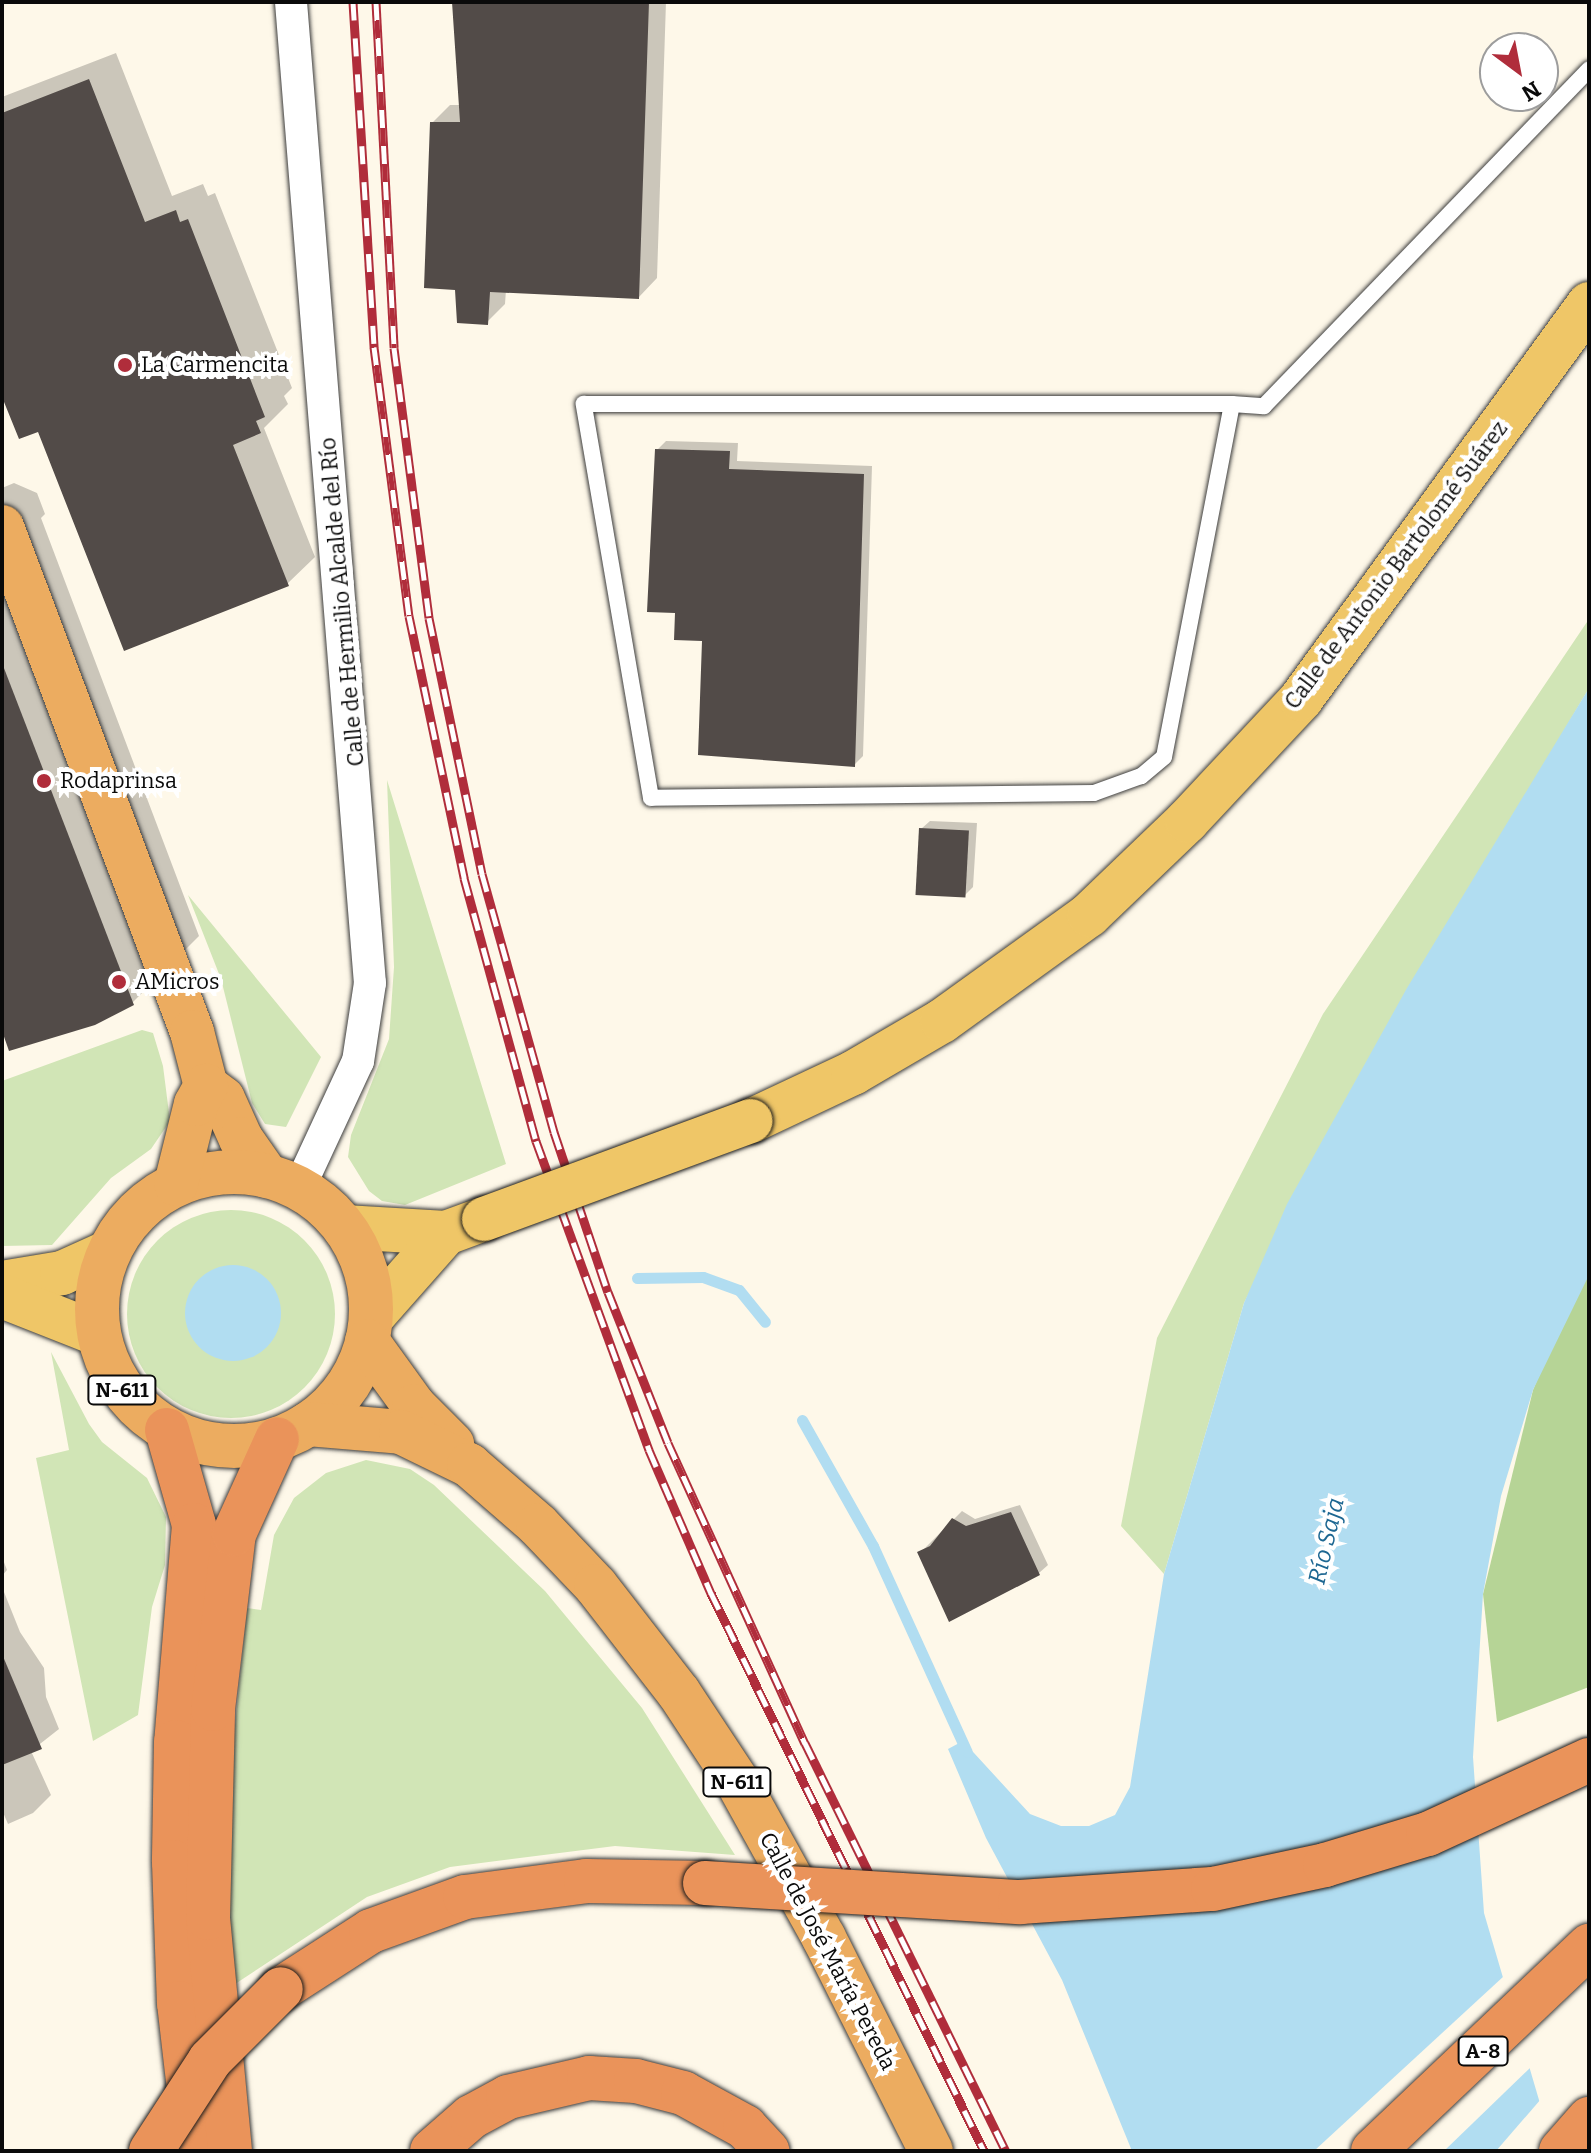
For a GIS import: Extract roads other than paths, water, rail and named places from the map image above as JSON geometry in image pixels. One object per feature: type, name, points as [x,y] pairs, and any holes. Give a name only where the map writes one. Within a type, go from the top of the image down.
[{"type":"highway","name":"N-611","points":[[2,527],[192,1032],[206,1086],[223,1099],[241,1139],[283,1182],[344,1227],[364,1263],[369,1330]]},
{"type":"highway","points":[[176,1184],[196,1104],[206,1086]]},
{"type":"highway","name":"N-611","points":[[283,1182],[211,1174],[176,1184],[130,1220],[109,1252],[97,1293],[98,1334],[122,1390],[167,1430],[221,1446],[292,1432]]},
{"type":"highway","points":[[230,2151],[208,1918],[211,1735],[234,1534],[292,1432],[341,1395],[369,1330]]},
{"type":"highway","name":"Calle de José María Pereda","points":[[369,1330],[414,1406],[469,1465],[538,1525],[596,1586],[705,1731],[824,1938],[931,2151]]},
{"type":"highway","points":[[167,1430],[194,1525],[176,1742],[174,1862],[179,2003],[196,2151]]},
{"type":"highway","name":"Calle de José María Pereda","points":[[292,1432],[401,1432],[469,1465]]},
{"type":"highway","points":[[151,2151],[210,2060],[281,1989],[371,1931],[465,1897],[586,1881],[705,1883],[1020,1902],[1213,1889],[1325,1865],[1428,1834],[1589,1760]]},
{"type":"highway","name":"A-8","points":[[1373,2151],[1589,1946]]},
{"type":"highway","points":[[432,2151],[471,2117],[508,2097],[589,2078],[636,2081],[683,2093],[745,2127],[767,2151]]},
{"type":"highway","points":[[1561,2151],[1589,2119]]},
{"type":"main road","name":"Calle de Antonio Bartolomé Suárez","points":[[344,1227],[465,1226],[751,1121],[853,1073],[942,1021],[1089,915],[1187,821],[1301,699],[1589,304]]},
{"type":"main road","name":"Calle de Antonio Bartolomé Suárez","points":[[369,1330],[465,1226]]},
{"type":"main road","points":[[2,1283],[62,1273],[109,1252]]},
{"type":"main road","points":[[2,1296],[98,1334]]},
{"type":"street","name":"Calle de Hermilio Alcalde del Río","points":[[283,1182],[358,1061],[370,983],[291,2]]},
{"type":"lane","points":[[1232,404],[1164,757],[1154,767],[1127,783],[1094,793],[651,798],[584,404],[1232,404],[1264,406],[1589,69]]},
{"type":"water","name":"Río Saja","points":[[1589,688],[1589,1275],[1533,1390],[1501,1496],[1483,1594],[1473,1757],[1484,1913],[1554,2151],[1132,2151],[1062,1980],[986,1838],[948,1749],[963,1741],[1030,1814],[1061,1826],[1089,1826],[1115,1815],[1130,1787],[1164,1574],[1244,1303],[1287,1204],[1407,988]]},
{"type":"water","points":[[233,1265],[251,1269],[267,1279],[277,1295],[281,1313],[277,1331],[267,1347],[251,1357],[233,1361],[215,1357],[199,1347],[189,1331],[185,1313],[189,1295],[199,1279],[215,1269]]},
{"type":"waterway","points":[[637,1278],[703,1277],[739,1290],[765,1322]]},
{"type":"waterway","points":[[802,1420],[873,1546],[967,1752]]},
{"type":"railway","points":[[353,2],[374,347],[409,616],[464,878],[536,1141],[649,1450],[711,1593],[984,2151]]},
{"type":"railway","points":[[376,2],[394,348],[429,618],[482,874],[554,1132],[608,1292],[668,1443],[805,1743],[1006,2151]]},
{"type":"place","name":"La Carmencita","points":[[125,365]]},
{"type":"place","name":"Rodaprinsa","points":[[44,781]]},
{"type":"place","name":"AMicros","points":[[119,982]]}]
